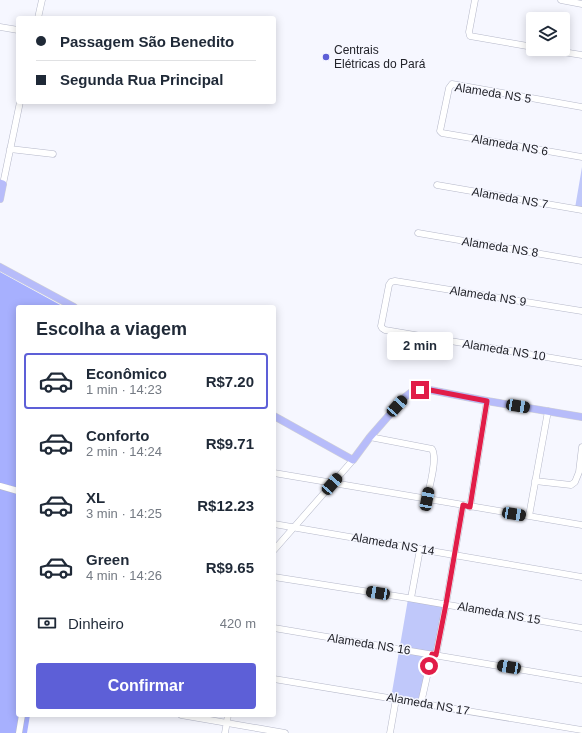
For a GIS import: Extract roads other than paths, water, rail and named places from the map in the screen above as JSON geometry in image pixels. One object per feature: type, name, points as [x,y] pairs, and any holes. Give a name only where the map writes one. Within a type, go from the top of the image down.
[{"type":"main road","points":[[0,198],[1,184]]},
{"type":"main road","points":[[0,267],[70,305]]},
{"type":"main road","points":[[276,417],[353,460],[370,437],[405,397],[413,391],[425,389],[582,417]]},
{"type":"street","points":[[38,16],[42,0]]},
{"type":"street","points":[[475,0],[469,34],[472,37],[526,46]]},
{"type":"street","points":[[561,0],[582,4]]},
{"type":"street","points":[[0,27],[16,30]]},
{"type":"street","points":[[570,53],[582,55]]},
{"type":"street","name":"Alameda NS 5","points":[[440,131],[449,88],[452,84],[582,107]]},
{"type":"street","points":[[1,184],[20,104]]},
{"type":"street","name":"Alameda NS 6","points":[[440,131],[442,133],[582,157]]},
{"type":"street","points":[[10,149],[53,154]]},
{"type":"street","name":"Alameda NS 7","points":[[437,185],[582,210]]},
{"type":"street","name":"Alameda NS 8","points":[[418,233],[582,261]]},
{"type":"street","name":"Alameda NS 9","points":[[381,326],[389,285],[394,281],[582,311]]},
{"type":"street","name":"Alameda NS 10","points":[[381,326],[385,330],[582,363]]},
{"type":"street","points":[[470,507],[487,401]]},
{"type":"street","points":[[529,516],[534,481],[548,411]]},
{"type":"street","points":[[370,437],[432,449],[434,454],[434,463],[427,499]]},
{"type":"street","points":[[534,481],[571,485],[575,482],[578,472],[582,447]]},
{"type":"street","points":[[276,548],[353,460]]},
{"type":"street","points":[[276,473],[582,525]]},
{"type":"street","points":[[0,486],[16,490]]},
{"type":"street","points":[[421,703],[446,604],[463,505]]},
{"type":"street","name":"Alameda NS 14","points":[[276,524],[582,576]]},
{"type":"street","points":[[411,598],[420,549]]},
{"type":"street","name":"Alameda NS 15","points":[[276,577],[411,598],[582,628]]},
{"type":"street","name":"Alameda NS 16","points":[[276,628],[582,680]]},
{"type":"street","name":"Alameda NS 17","points":[[276,679],[582,730]]},
{"type":"street","points":[[390,733],[396,699]]},
{"type":"street","points":[[19,733],[22,717]]},
{"type":"street","points":[[192,717],[285,733]]},
{"type":"street","points":[[224,733],[228,717]]},
{"type":"place","name":"Centrais Elétricas do Pará","points":[[326,57]]}]
